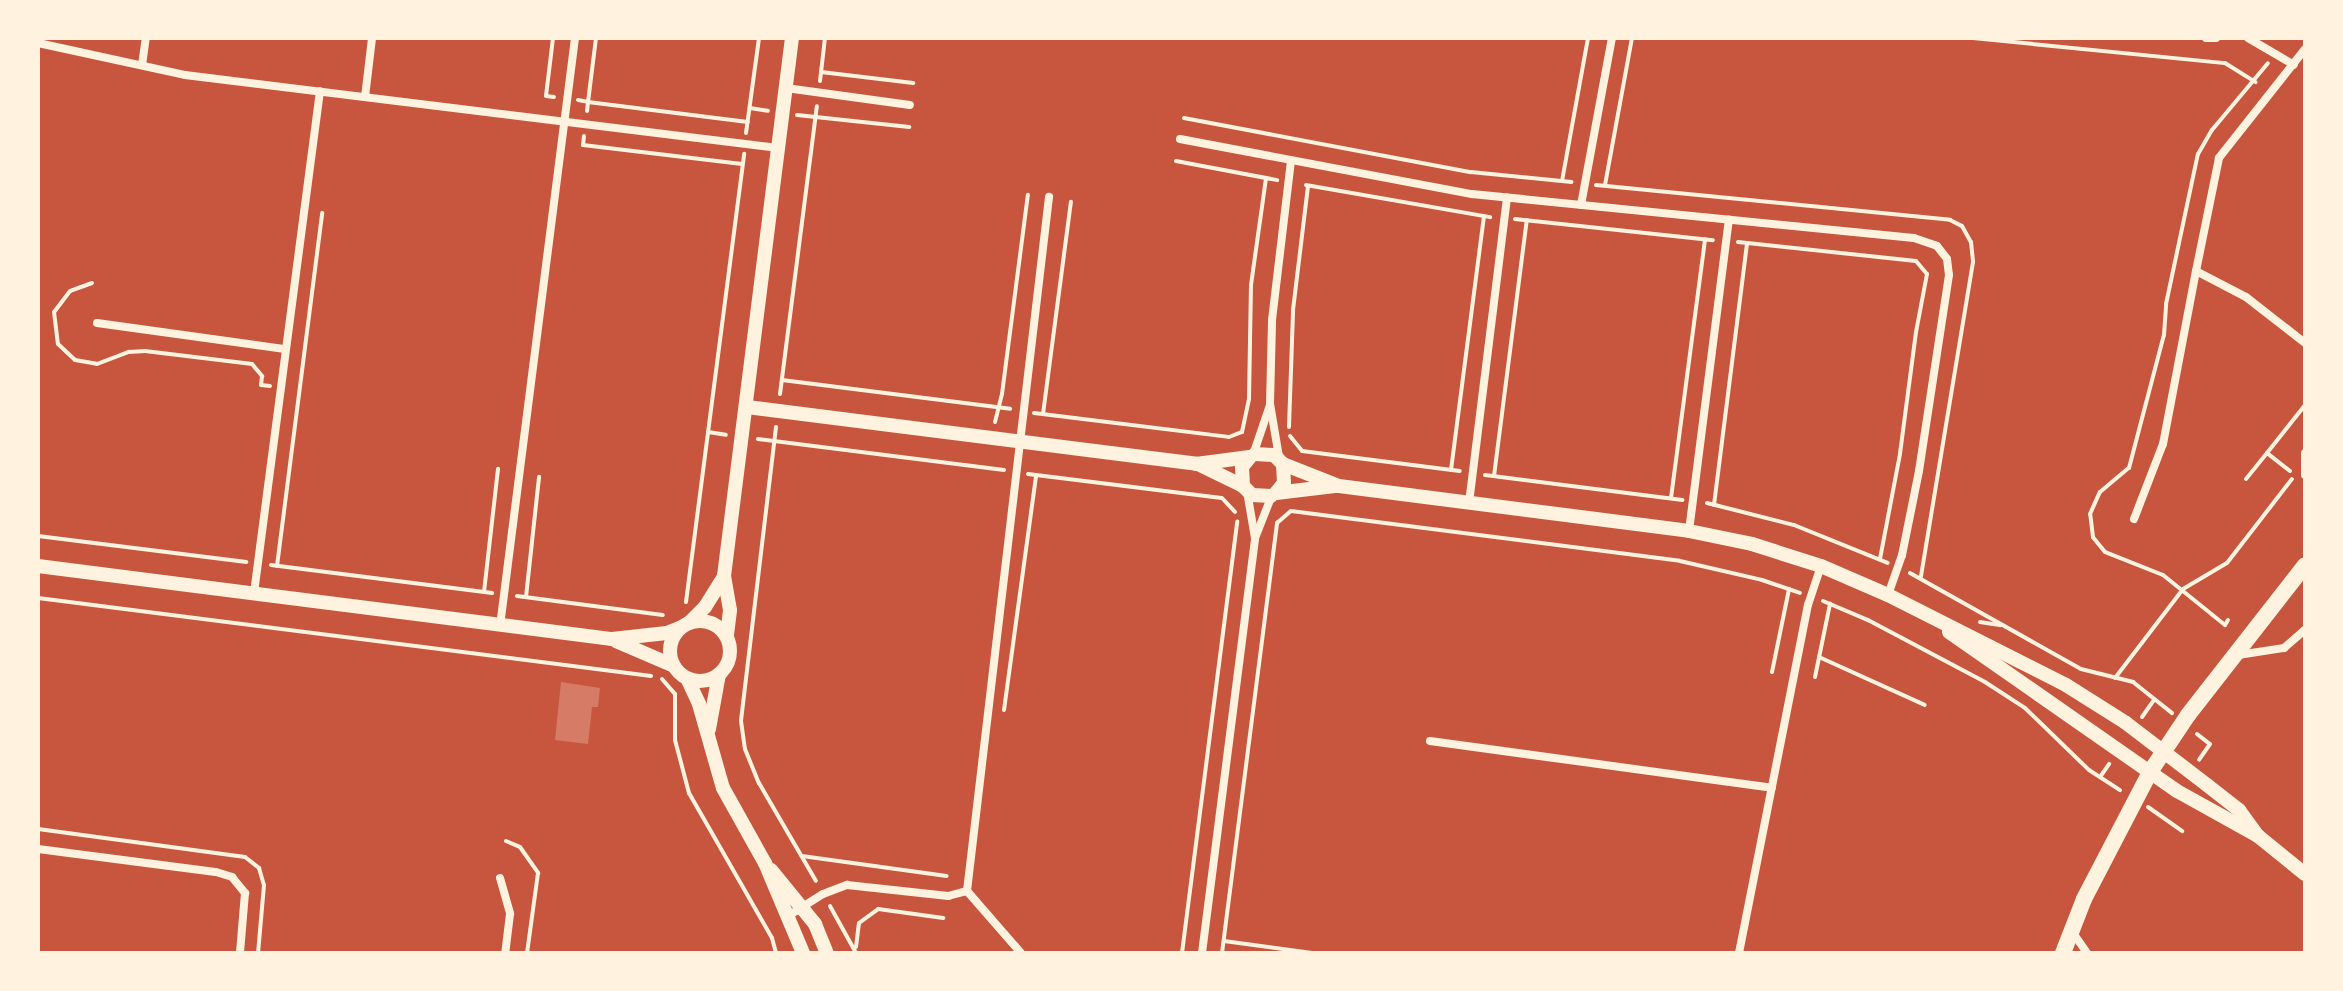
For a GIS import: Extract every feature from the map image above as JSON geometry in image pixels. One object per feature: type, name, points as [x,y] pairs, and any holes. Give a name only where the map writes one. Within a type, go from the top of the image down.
[{"type":"main road","points":[[2063,953],[2071,929],[2134,798],[2150,772],[2183,723],[2305,565]]},
{"type":"street","points":[[142,65],[146,38]]},
{"type":"street","points":[[365,97],[372,38]]},
{"type":"street","points":[[500,626],[575,38]]},
{"type":"street","points":[[708,732],[719,674],[729,660],[727,635],[730,610],[724,576],[792,38]]},
{"type":"street","points":[[1581,205],[1612,38]]},
{"type":"street","points":[[2206,38],[2216,38]]},
{"type":"street","points":[[2248,38],[2294,65]]},
{"type":"street","points":[[38,43],[185,75],[779,148]]},
{"type":"street","points":[[2134,519],[2163,444],[2219,158],[2305,49]]},
{"type":"street","points":[[786,88],[910,105]]},
{"type":"street","points":[[254,593],[320,91]]},
{"type":"street","points":[[1180,139],[1507,197],[1930,242],[1944,252],[1949,275],[1921,460],[1899,568],[1888,595]]},
{"type":"street","points":[[1202,953],[1255,538],[1274,494],[1284,483],[1270,404],[1273,298],[1291,160]]},
{"type":"street","points":[[1021,953],[967,891],[1049,197]]},
{"type":"street","points":[[1469,503],[1507,197]]},
{"type":"street","points":[[1689,531],[1729,220]]},
{"type":"street","points":[[2196,271],[2246,297],[2305,343]]},
{"type":"street","points":[[97,323],[285,349]]},
{"type":"street","points":[[1255,538],[1242,467],[1252,456],[1270,404]]},
{"type":"street","points":[[747,407],[1196,464],[1268,453],[1281,462],[1339,486]]},
{"type":"street","points":[[2305,453],[2305,475]]},
{"type":"street","points":[[1196,464],[1258,497],[1339,486],[1689,531],[1752,544],[1821,566],[1888,595],[2066,685],[2163,752],[2239,810],[2258,836]]},
{"type":"street","points":[[38,566],[612,639],[667,633],[706,621],[727,635]]},
{"type":"street","points":[[1739,953],[1810,596],[1821,566]]},
{"type":"street","points":[[674,666],[672,641],[705,607],[724,576]]},
{"type":"street","points":[[1933,620],[2150,772],[2220,818],[2258,836],[2305,874]]},
{"type":"street","points":[[2234,655],[2284,648],[2305,630]]},
{"type":"street","points":[[612,639],[674,666],[687,678],[708,732],[723,788],[765,863],[803,953]]},
{"type":"street","points":[[687,678],[703,681],[719,674]]},
{"type":"street","points":[[1430,741],[1772,788]]},
{"type":"street","points":[[38,849],[216,872],[232,877],[245,893],[240,953]]},
{"type":"street","points":[[765,863],[815,924],[827,953]]},
{"type":"street","points":[[500,878],[510,914],[505,953]]},
{"type":"street","points":[[788,916],[823,894],[854,884],[948,896],[967,891]]},
{"type":"street","points":[[2071,929],[2087,953]]},
{"type":"path","points":[[596,38],[588,102],[748,122]]},
{"type":"path","points":[[825,38],[741,721],[750,763],[856,951]]},
{"type":"path","points":[[1562,181],[1588,38]]},
{"type":"path","points":[[1602,229],[1605,185],[1632,38]]},
{"type":"path","points":[[1973,38],[2225,63],[2255,82]]},
{"type":"path","points":[[821,72],[913,83]]},
{"type":"path","points":[[750,108],[909,127]]},
{"type":"path","points":[[1184,118],[1471,172],[1950,220],[1962,226],[1971,242],[1973,262],[1921,577]]},
{"type":"path","points":[[1176,161],[1484,216],[1916,261],[1927,274],[1880,559]]},
{"type":"path","points":[[782,380],[1229,437],[1242,432],[1246,427],[1249,399],[1251,285],[1266,178]]},
{"type":"path","points":[[1308,186],[1293,310],[1290,438],[1302,451],[1692,501],[1794,525],[1921,577],[2081,669],[2133,682],[2210,744]]},
{"type":"path","points":[[988,468],[1002,394],[1028,195]]},
{"type":"path","points":[[1043,414],[1071,202]]},
{"type":"path","points":[[277,566],[322,213]]},
{"type":"path","points":[[1451,470],[1484,216]]},
{"type":"path","points":[[1494,476],[1527,220]]},
{"type":"path","points":[[1671,498],[1705,239]]},
{"type":"path","points":[[1714,505],[1747,243]]},
{"type":"path","points":[[92,283],[70,291],[54,312],[58,344],[75,360],[97,364],[129,352],[145,351],[252,364],[262,376],[261,385],[300,389]]},
{"type":"path","points":[[2246,479],[2305,405]]},
{"type":"path","points":[[708,432],[1222,498],[1235,513],[1182,953]]},
{"type":"path","points":[[2115,678],[2183,589],[2227,563],[2295,475],[2267,453]]},
{"type":"path","points":[[484,592],[498,469]]},
{"type":"path","points":[[1004,710],[1036,475]]},
{"type":"path","points":[[526,597],[539,477]]},
{"type":"path","points":[[1222,953],[1277,523],[1291,511],[1680,561],[1810,596],[1962,669],[2025,708],[2079,762],[2182,831]]},
{"type":"path","points":[[1772,672],[1789,589]]},
{"type":"path","points":[[38,598],[660,677],[675,694],[675,740],[689,793],[772,938],[776,953]]},
{"type":"path","points":[[1815,677],[1830,604]]},
{"type":"path","points":[[1819,657],[1925,705]]},
{"type":"path","points":[[506,841],[520,847],[538,873],[527,953]]},
{"type":"path","points":[[802,856],[947,876]]},
{"type":"path","points":[[856,951],[859,923],[878,909],[943,918]]},
{"type":"path","points":[[1223,941],[1312,953]]},
{"type":"building","points":[[561,682],[600,688],[598,707],[592,707],[588,744],[555,740]]}]
